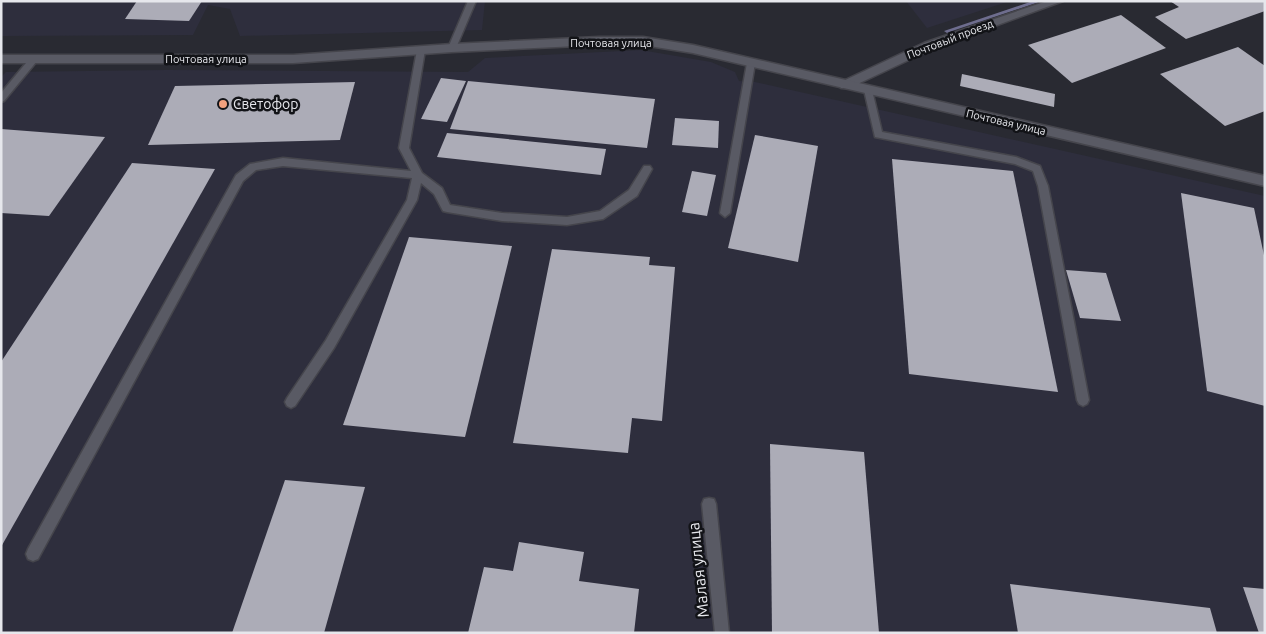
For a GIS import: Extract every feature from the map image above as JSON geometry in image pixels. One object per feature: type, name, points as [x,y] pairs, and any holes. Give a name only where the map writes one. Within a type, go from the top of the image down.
[{"type":"street","name":"Почтовый проезд","points":[[845,85],[928,46],[1058,1]]},
{"type":"street","name":"Почтовая улица","points":[[1,59],[293,59],[452,48],[643,41],[693,49],[1265,181]]},
{"type":"lane","points":[[452,48],[472,1]]},
{"type":"lane","points":[[420,50],[404,148],[418,176],[438,191],[447,208],[502,217],[567,221],[603,215],[633,193],[647,170]]},
{"type":"lane","points":[[1,99],[34,59]]},
{"type":"lane","points":[[725,213],[751,63]]},
{"type":"lane","points":[[868,90],[878,135],[1016,162],[1037,169],[1043,186],[1083,400]]},
{"type":"lane","points":[[33,554],[239,178],[253,167],[283,162],[418,176]]},
{"type":"lane","points":[[291,402],[330,344],[412,200],[418,176]]},
{"type":"lane","name":"Малая улица","points":[[709,504],[722,633]]},
{"type":"shaded area","points":[[1,1],[485,1],[482,30],[240,36],[230,9],[208,5],[193,35],[1,36]]},
{"type":"shaded area","points":[[906,1],[1010,1],[927,28]]},
{"type":"shaded area","points":[[641,50],[711,62],[735,72],[739,81],[755,82],[1265,196],[1265,633],[1,633],[1,77],[6,72],[167,70],[468,72],[485,58]]},
{"type":"building","points":[[137,1],[202,1],[189,21],[125,19]]},
{"type":"building","points":[[1170,1],[1265,1],[1265,11],[1186,39],[1155,17],[1179,7]]},
{"type":"building","points":[[1121,15],[1166,48],[1072,83],[1028,45]]},
{"type":"building","points":[[1238,47],[1265,66],[1265,111],[1225,126],[1160,74]]},
{"type":"building","points":[[962,74],[1055,94],[1054,107],[960,86]]},
{"type":"building","points":[[441,78],[466,81],[447,122],[421,119]]},
{"type":"building","points":[[468,81],[655,99],[647,148],[450,129]]},
{"type":"building","points":[[355,82],[340,140],[148,145],[175,86]]},
{"type":"building","points":[[675,118],[719,121],[718,148],[672,145]]},
{"type":"building","points":[[1,129],[105,137],[49,216],[1,213]]},
{"type":"building","points":[[447,133],[606,149],[601,175],[437,157]]},
{"type":"building","points":[[755,135],[818,146],[798,262],[728,248]]},
{"type":"building","points":[[892,159],[1013,171],[1058,392],[909,374]]},
{"type":"building","points":[[132,163],[215,169],[1,547],[1,362]]},
{"type":"building","points":[[692,171],[716,175],[707,216],[682,212]]},
{"type":"building","points":[[1181,193],[1254,208],[1265,260],[1265,406],[1207,391]]},
{"type":"building","points":[[409,237],[512,246],[465,437],[343,425]]},
{"type":"building","points":[[552,249],[650,257],[649,265],[675,267],[662,421],[632,418],[628,453],[513,443]]},
{"type":"building","points":[[1066,270],[1106,273],[1121,321],[1080,318]]},
{"type":"building","points":[[770,444],[864,452],[879,633],[772,633]]},
{"type":"building","points":[[285,480],[365,487],[324,633],[232,633]]},
{"type":"building","points":[[519,542],[584,552],[579,581],[639,589],[634,633],[468,633],[484,567],[513,571]]},
{"type":"building","points":[[1010,584],[1210,608],[1217,633],[1018,633]]},
{"type":"building","points":[[1243,587],[1265,589],[1265,633],[1259,633]]},
{"type":"waterway","points":[[947,31],[1039,1]]},
{"type":"place","name":"Светофор","points":[[223,104]]}]
